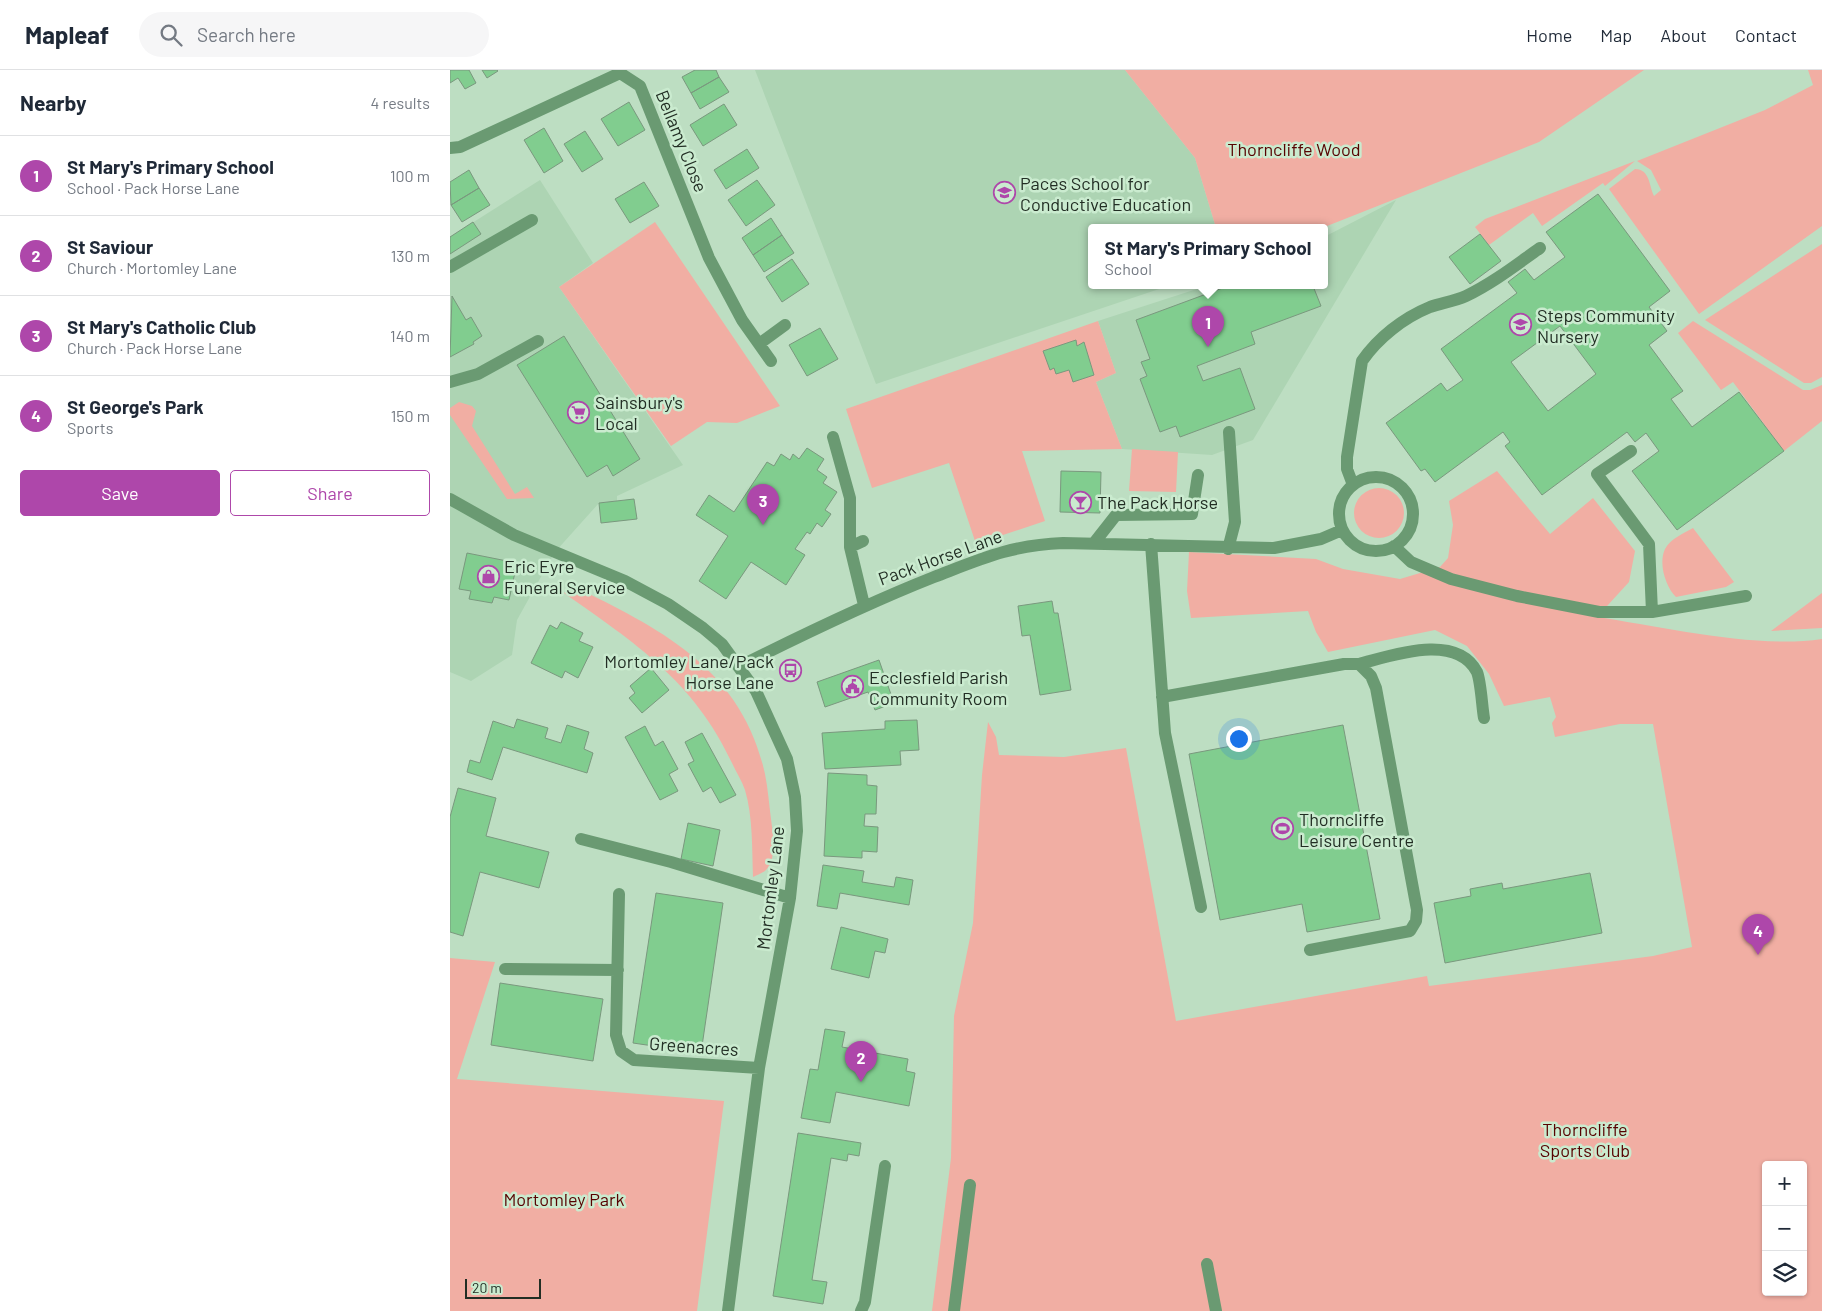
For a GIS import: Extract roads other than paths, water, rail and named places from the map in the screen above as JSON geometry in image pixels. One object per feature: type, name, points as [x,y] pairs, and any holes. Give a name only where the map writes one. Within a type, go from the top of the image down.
[{"type":"street","name":"Bellamy Close","points":[[450,148],[460,147],[620,73],[640,86],[709,258],[742,320],[771,361]]},
{"type":"street","points":[[450,267],[532,220]]},
{"type":"street","points":[[1353,485],[1347,469],[1347,457],[1362,361],[1371,348],[1386,334],[1422,312],[1465,297],[1495,280],[1540,248]]},
{"type":"street","points":[[759,344],[784,325]]},
{"type":"street","points":[[450,382],[478,374],[538,341]]},
{"type":"street","points":[[1228,549],[1235,522],[1229,432]]},
{"type":"street","points":[[833,437],[850,498],[850,547],[864,605]]},
{"type":"street","points":[[1631,451],[1597,474],[1649,544],[1652,612]]},
{"type":"street","points":[[1094,543],[1116,515],[1192,514],[1198,475]]},
{"type":"street","points":[[1364,479],[1387,480],[1398,485],[1406,494],[1411,504],[1411,522],[1404,538],[1394,546],[1383,551],[1370,551],[1359,547],[1349,540],[1342,530],[1339,517],[1340,505],[1345,494],[1353,485],[1364,479]]},
{"type":"street","name":"Mortomley Lane","points":[[450,499],[514,535],[625,581],[668,604],[703,628],[722,644],[740,666],[756,691],[787,759],[793,787],[797,831],[790,898],[759,1068],[730,1311]]},
{"type":"street","name":"Pack Horse Lane","points":[[740,666],[864,605],[1002,551],[1035,544],[1094,543],[1151,544],[1228,549],[1274,548],[1321,539],[1342,530]]},
{"type":"street","points":[[850,547],[863,541]]},
{"type":"street","points":[[1151,544],[1165,733],[1201,907]]},
{"type":"street","points":[[1394,546],[1411,562],[1451,579],[1517,596],[1600,612],[1652,612],[1746,596]]},
{"type":"street","points":[[1162,697],[1308,670],[1344,664],[1359,664],[1409,652],[1441,649],[1464,658],[1477,673],[1484,718]]},
{"type":"street","points":[[1310,950],[1410,931],[1416,921],[1417,910],[1376,688],[1371,676],[1359,664]]},
{"type":"street","points":[[581,839],[671,862],[790,898]]},
{"type":"street","name":"Greenacres","points":[[619,894],[616,1035],[621,1051],[634,1060],[759,1068]]},
{"type":"street","points":[[505,969],[618,970]]},
{"type":"street","points":[[861,1311],[865,1302],[885,1166]]},
{"type":"street","points":[[954,1311],[970,1185]]},
{"type":"street","points":[[1208,1264],[1216,1311]]},
{"type":"place","name":"Paces School for Conductive Education","points":[[1004,193]]},
{"type":"place","name":"Steps Community Nursery","points":[[1521,325]]},
{"type":"place","name":"St Mary's Primary School","points":[[1208,347]]},
{"type":"place","name":"Sainsbury's Local","points":[[579,412]]},
{"type":"place","name":"The Pack Horse","points":[[1081,502]]},
{"type":"place","name":"St Mary's Catholic Club","points":[[763,525]]},
{"type":"place","name":"Eric Eyre Funeral Service","points":[[488,576]]},
{"type":"place","name":"Mortomley Lane/Pack Horse Lane","points":[[790,671]]},
{"type":"place","name":"Ecclesfield Parish Community Room","points":[[853,687]]},
{"type":"place","name":"Thorncliffe Leisure Centre","points":[[1283,829]]},
{"type":"place","name":"St George's Park","points":[[1758,955]]},
{"type":"place","name":"St Saviour","points":[[861,1082]]},
{"type":"park label","name":"Thorncliffe Wood","points":[[1294,149]]},
{"type":"park label","name":"Thorncliffe Sports Club","points":[[1585,1139]]},
{"type":"park label","name":"Mortomley Park","points":[[564,1199]]}]
